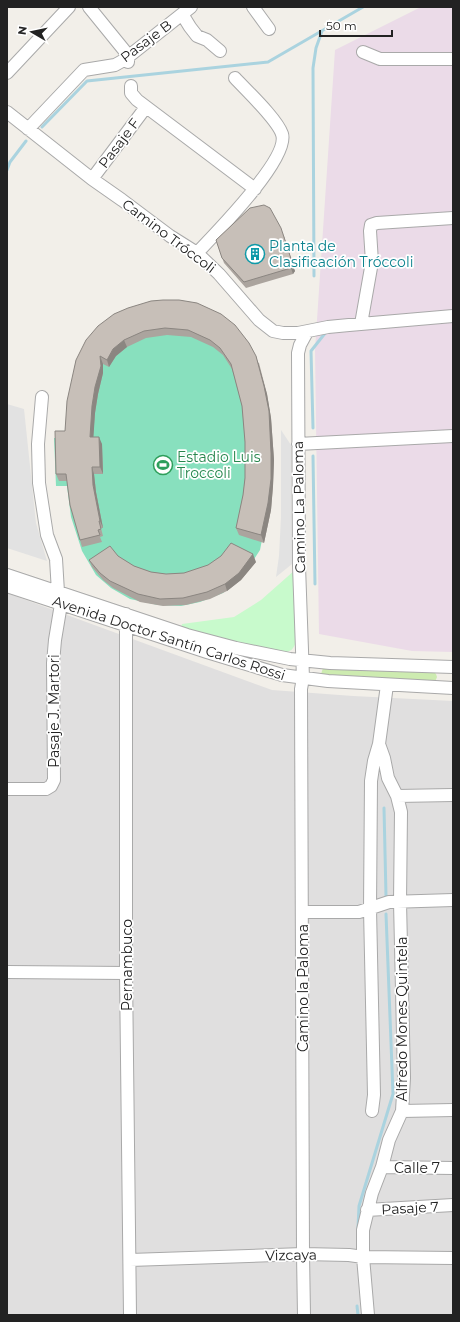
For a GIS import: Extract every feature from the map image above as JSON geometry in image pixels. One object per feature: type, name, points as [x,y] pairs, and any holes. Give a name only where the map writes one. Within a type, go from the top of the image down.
[{"type":"street","points":[[7,73],[69,7]]},
{"type":"street","points":[[89,7],[128,59]]},
{"type":"street","points":[[253,7],[270,29]]},
{"type":"street","points":[[187,10],[190,27],[197,36],[207,40],[220,51]]},
{"type":"street","name":"Pasaje B","points":[[28,128],[84,70],[115,65],[128,59],[187,10]]},
{"type":"street","points":[[363,52],[380,59],[453,59]]},
{"type":"street","points":[[196,254],[255,189],[271,167],[283,141],[281,130],[272,118],[235,78]]},
{"type":"street","points":[[130,86],[131,93],[146,107],[255,189]]},
{"type":"street","name":"Pasaje F","points":[[92,179],[146,107]]},
{"type":"street","name":"Camino Tróccoli","points":[[7,112],[92,179],[196,254],[219,274],[259,320],[273,331],[284,333],[307,332],[328,327],[453,316]]},
{"type":"street","points":[[361,324],[372,262],[370,231],[372,225],[377,222],[453,218]]},
{"type":"street","name":"Camino La Paloma","points":[[302,661],[299,566],[298,353],[300,345],[307,332]]},
{"type":"street","points":[[284,333],[292,342],[298,353]]},
{"type":"street","name":"Pasaje J. Martori","points":[[7,789],[46,789],[51,786],[54,780],[53,663],[60,598],[56,558],[47,535],[39,483],[38,444],[42,397]]},
{"type":"street","points":[[298,444],[453,436]]},
{"type":"street","name":"Avenida Doctor Santín Carlos Rossi","points":[[7,575],[60,598],[126,620],[240,663],[282,675],[328,681],[453,688]]},
{"type":"street","name":"Avenida Doctor Santín Carlos Rossi","points":[[7,586],[60,598]]},
{"type":"street","name":"Avenida Doctor Santín Carlos Rossi","points":[[126,620],[236,648],[302,661],[453,668]]},
{"type":"street","name":"Pernambuco","points":[[126,620],[126,972],[130,1315]]},
{"type":"street","points":[[240,663],[252,661],[290,665],[298,664],[302,661]]},
{"type":"street","name":"Camino la Paloma","points":[[302,661],[304,1315]]},
{"type":"street","name":"Alfredo Mones Quintela","points":[[372,1111],[374,1095],[370,909],[371,781],[374,761],[380,744],[387,685]]},
{"type":"street","name":"Alfredo Mones Quintela","points":[[368,1315],[363,1257],[364,1230],[367,1210],[382,1167],[389,1140],[402,1111],[404,1078],[400,902],[401,812],[397,796],[388,778],[380,744]]},
{"type":"street","points":[[397,796],[453,795]]},
{"type":"street","points":[[303,912],[359,912],[389,902],[453,900]]},
{"type":"street","points":[[7,972],[126,972]]},
{"type":"street","points":[[402,1111],[453,1110]]},
{"type":"street","name":"Calle 7","points":[[382,1167],[453,1168]]},
{"type":"street","name":"Pasaje 7","points":[[367,1210],[453,1205]]},
{"type":"street","name":"Vizcaya","points":[[130,1260],[303,1254],[348,1255],[363,1257],[453,1258]]},
{"type":"shaded area","points":[[421,7],[453,7],[453,652],[412,651],[319,634],[315,350],[335,50]]},
{"type":"shaded area","points":[[7,404],[24,409],[36,523],[47,561],[7,548]]},
{"type":"shaded area","points":[[281,430],[291,445],[292,564],[276,577],[279,556],[281,517]]},
{"type":"shaded area","points":[[7,593],[272,690],[453,701],[453,1315],[7,1315]]},
{"type":"green space","name":"Estadio Luis Troccoli","points":[[226,325],[270,499],[260,550],[243,576],[223,593],[200,602],[181,606],[158,605],[130,599],[111,588],[96,575],[82,551],[71,517],[67,486],[56,486],[54,438],[67,438],[90,343]]},
{"type":"green space","points":[[295,570],[296,641],[290,651],[282,653],[234,644],[181,628],[182,624],[234,617],[261,600]]},
{"type":"green space","points":[[323,668],[434,672],[437,677],[435,682],[325,678],[321,674]]},
{"type":"building","name":"Planta de Clasificación Tróccoli","points":[[264,205],[270,208],[281,228],[293,265],[291,268],[244,282],[222,258],[216,240],[250,208]]},
{"type":"building","points":[[179,300],[197,303],[221,314],[235,325],[249,343],[256,356],[269,411],[271,453],[271,479],[268,503],[261,535],[236,528],[245,478],[245,442],[242,406],[231,364],[220,348],[210,340],[188,330],[165,328],[144,331],[124,340],[113,349],[107,360],[100,356],[101,366],[95,387],[92,406],[90,437],[99,437],[100,467],[92,467],[93,485],[101,529],[98,530],[100,535],[80,540],[70,505],[66,474],[56,474],[55,431],[65,431],[67,401],[76,360],[86,340],[98,326],[114,314],[151,301]]},
{"type":"building","points":[[231,543],[253,554],[239,573],[225,584],[207,592],[183,598],[160,599],[138,594],[110,581],[100,573],[89,560],[110,546],[118,556],[134,566],[151,572],[166,574],[184,573],[208,565],[221,556]]},
{"type":"waterway","points":[[42,127],[87,81],[268,62],[363,7]]},
{"type":"waterway","points":[[314,276],[313,68],[316,48],[322,31]]},
{"type":"waterway","points":[[7,170],[10,162],[26,141]]},
{"type":"waterway","points":[[313,428],[311,351],[326,332]]},
{"type":"waterway","points":[[313,456],[315,584]]},
{"type":"waterway","points":[[384,808],[386,896]]},
{"type":"waterway","points":[[358,1228],[359,1206],[393,1094],[386,914]]},
{"type":"waterway","points":[[357,1306],[358,1315]]},
{"type":"place","name":"Planta de Clasificación Tróccoli","points":[[255,254]]},
{"type":"place","name":"Estadio Luis Troccoli","points":[[163,465]]}]
